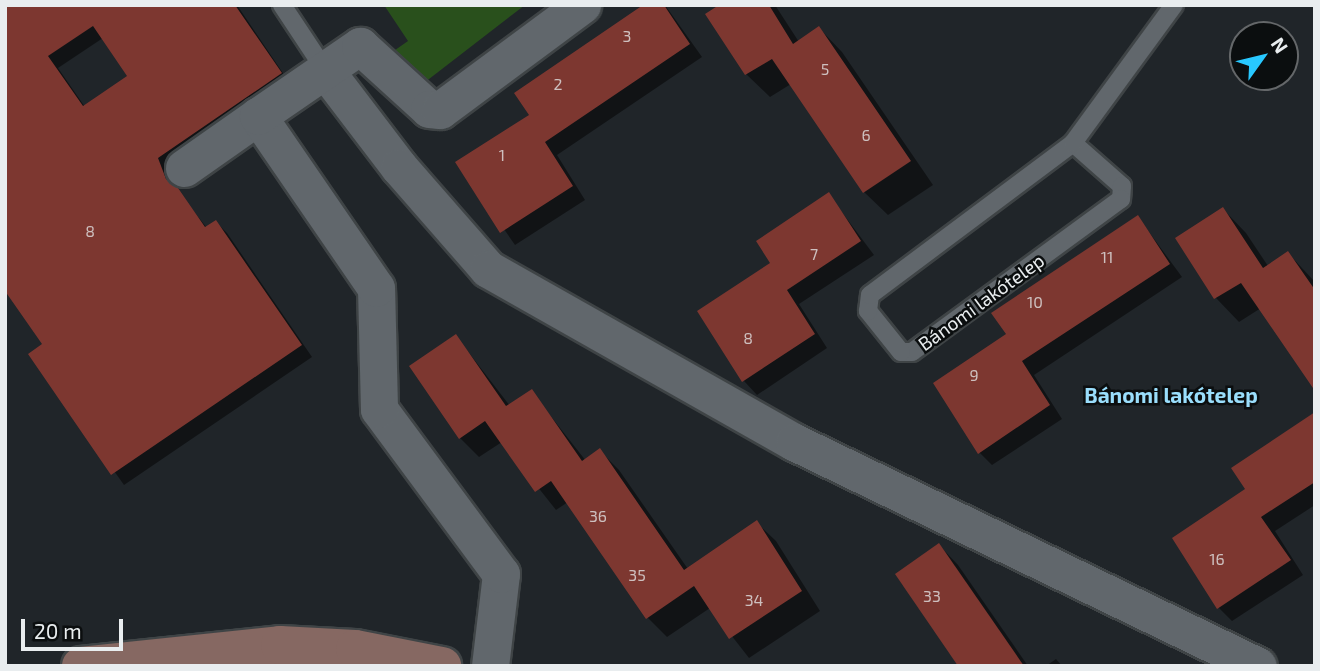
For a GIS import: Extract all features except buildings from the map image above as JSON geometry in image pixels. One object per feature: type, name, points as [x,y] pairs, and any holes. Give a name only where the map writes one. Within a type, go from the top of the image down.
[{"type":"main road","points":[[80,666],[280,645],[355,649],[442,666]]},
{"type":"street","points":[[184,168],[360,46],[429,109],[440,110],[582,5]]},
{"type":"street","points":[[326,70],[399,167],[488,269],[794,442],[1258,666]]},
{"type":"street","points":[[258,116],[376,288],[379,409],[501,574],[490,666]]},
{"type":"lane","points":[[282,5],[326,70]]},
{"type":"lane","name":"Bánomi lakótelep","points":[[1073,143],[1122,186],[1121,199],[912,352],[901,352],[868,311],[870,295],[1073,143],[1174,5]]},
{"type":"green space","points":[[384,5],[525,5],[420,86],[388,55],[408,41]]},
{"type":"district","name":"Bánomi lakótelep","points":[[1171,395]]}]
